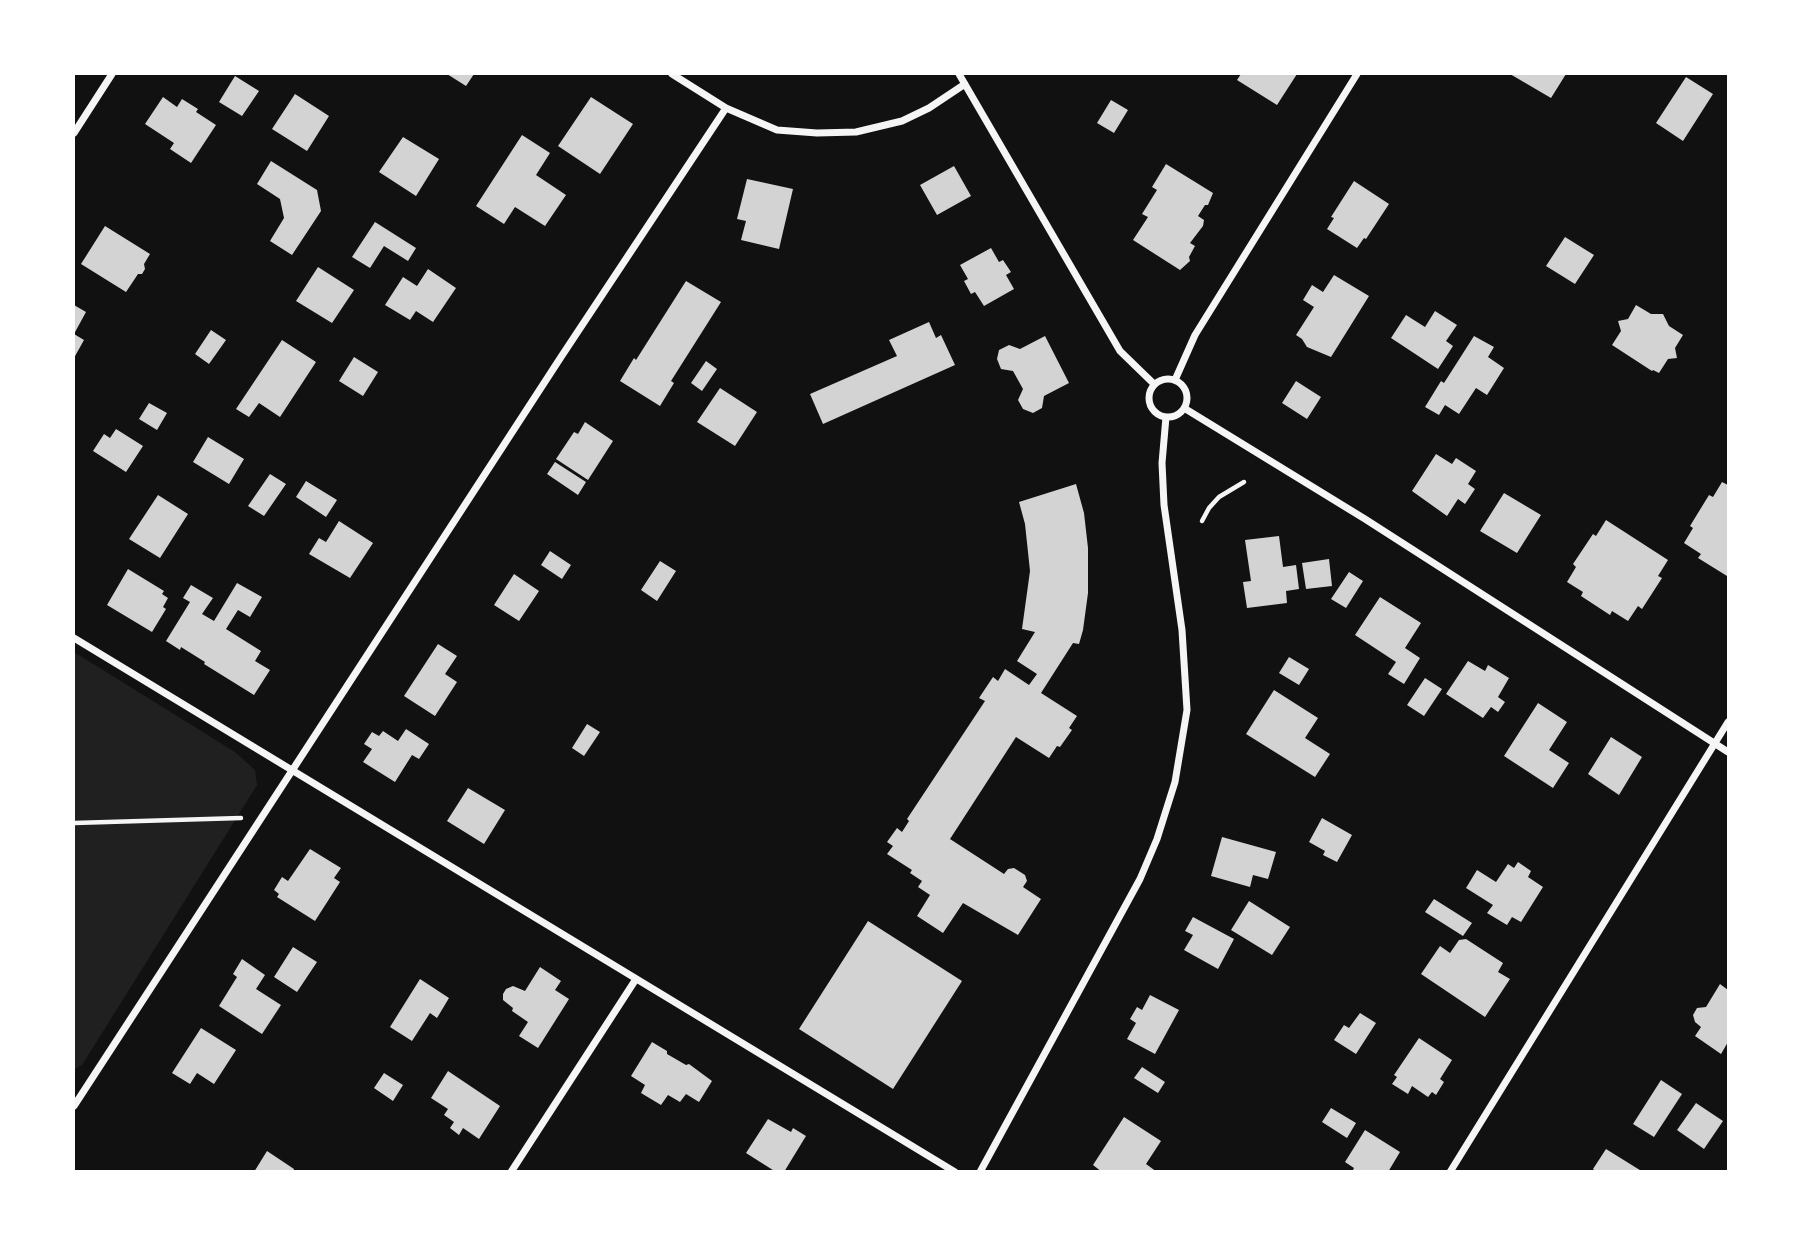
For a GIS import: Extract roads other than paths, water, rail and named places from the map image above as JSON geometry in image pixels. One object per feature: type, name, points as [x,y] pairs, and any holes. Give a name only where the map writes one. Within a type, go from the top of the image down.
[{"type":"street","points":[[74,133],[112,74]]},
{"type":"street","points":[[672,74],[726,108],[777,130],[856,132],[901,121],[929,108],[965,84]]},
{"type":"street","points":[[959,74],[1120,351],[1154,384]]},
{"type":"street","points":[[1175,380],[1192,340],[1357,74]]},
{"type":"street","points":[[75,1102],[726,108]]},
{"type":"street","points":[[1166,379],[1175,380],[1185,389],[1187,402],[1184,408],[1177,415],[1166,417],[1155,413],[1148,396],[1154,384],[1166,379]]},
{"type":"street","points":[[1184,408],[1364,519],[1728,752]]},
{"type":"street","points":[[980,1171],[1140,879],[1157,839],[1175,782],[1187,710],[1182,630],[1164,505],[1162,463],[1166,417]]},
{"type":"street","points":[[74,638],[955,1171]]},
{"type":"street","points":[[1450,1171],[1728,722]]},
{"type":"street","points":[[511,1171],[636,979]]}]
